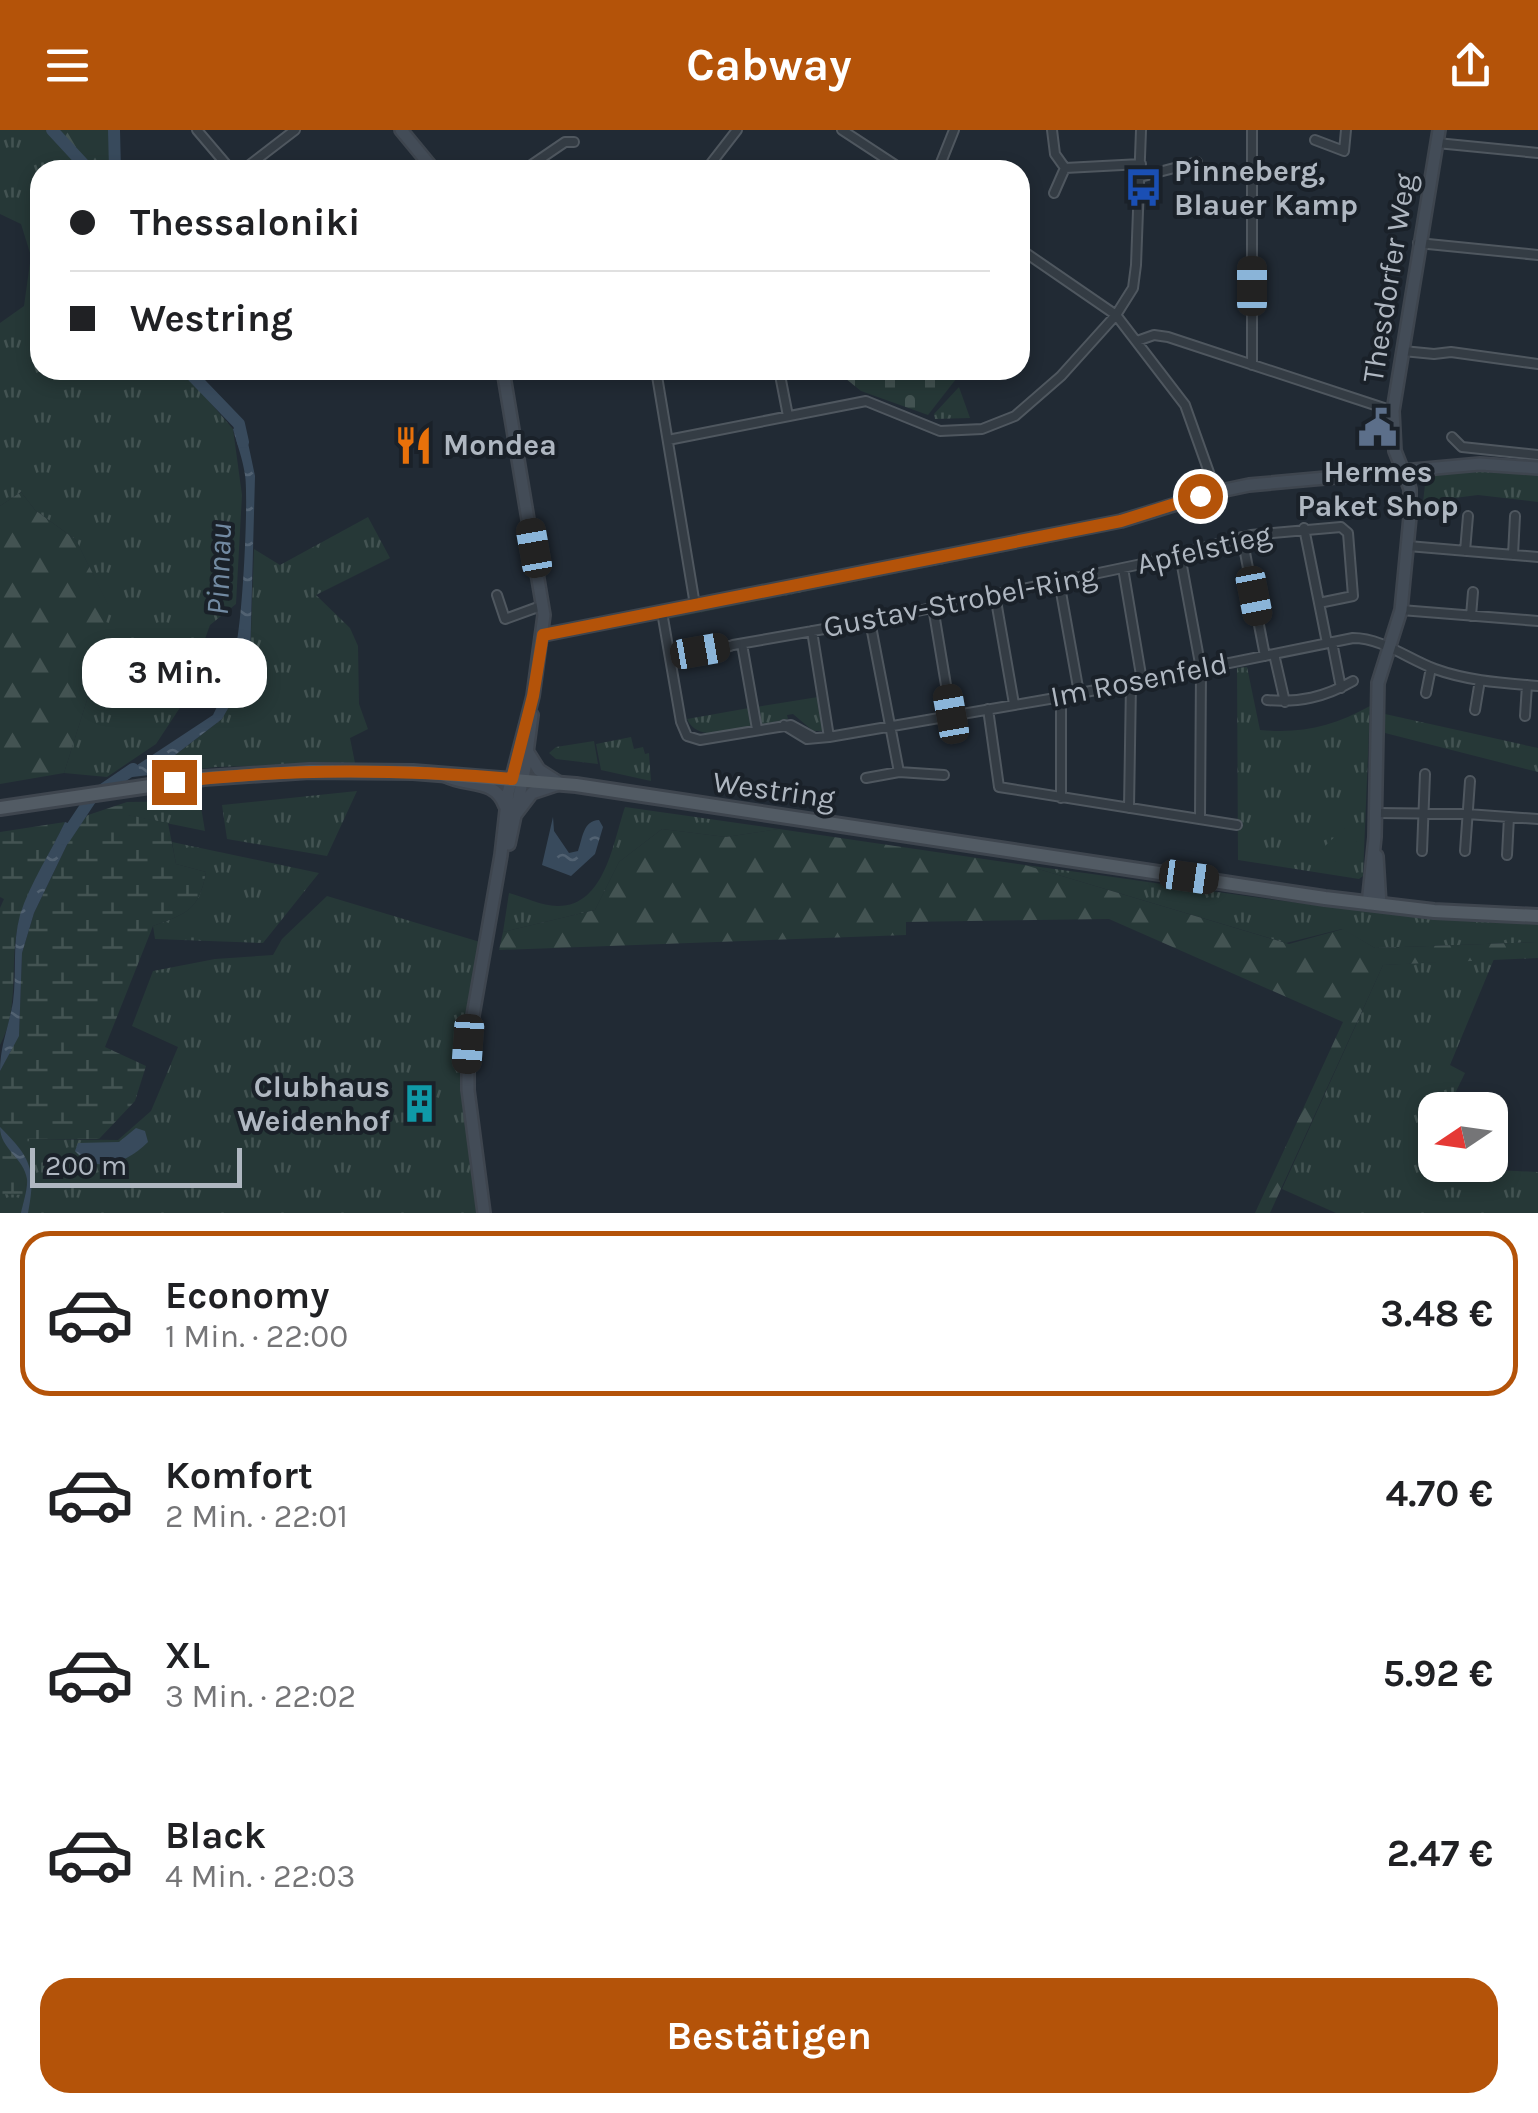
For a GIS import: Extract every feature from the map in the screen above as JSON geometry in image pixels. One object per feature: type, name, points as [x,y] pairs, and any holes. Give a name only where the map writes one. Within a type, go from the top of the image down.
[{"type":"main road","points":[[400,130],[426,160]]},
{"type":"main road","name":"Thesdorfer Weg","points":[[1374,904],[1378,683],[1401,610],[1408,546],[1410,490],[1396,450],[1393,411],[1438,137]]},
{"type":"main road","points":[[484,1213],[467,1064],[543,635],[542,598],[505,380]]},
{"type":"main road","points":[[543,635],[1121,521],[1216,492],[1285,480],[1480,464],[1538,468]]},
{"type":"main road","points":[[517,779],[528,751],[533,696]]},
{"type":"main road","points":[[528,751],[540,770],[561,784]]},
{"type":"main road","name":"Westring","points":[[0,808],[204,778],[310,772],[517,779],[1374,904],[1538,916]]},
{"type":"main road","points":[[446,776],[457,782],[488,786],[503,800],[510,814]]},
{"type":"main road","points":[[510,814],[532,793],[561,784]]},
{"type":"street","points":[[197,130],[222,160]]},
{"type":"street","points":[[258,160],[295,130]]},
{"type":"street","points":[[714,160],[736,130]]},
{"type":"street","points":[[842,130],[881,160]]},
{"type":"street","points":[[942,160],[954,130]]},
{"type":"street","points":[[1052,130],[1055,154],[1065,168]]},
{"type":"street","points":[[668,440],[866,401],[940,431],[966,432],[994,426],[1014,416],[1046,392],[1116,314],[1132,288],[1136,275],[1140,130]]},
{"type":"street","points":[[1252,130],[1252,365]]},
{"type":"street","points":[[1315,140],[1344,151],[1346,130]]},
{"type":"street","points":[[1438,137],[1538,152]]},
{"type":"street","points":[[539,160],[565,142],[574,142]]},
{"type":"street","points":[[1140,177],[1197,162]]},
{"type":"street","points":[[1065,168],[1141,164]]},
{"type":"street","points":[[1054,193],[1065,168]]},
{"type":"street","points":[[1418,243],[1538,255]]},
{"type":"street","points":[[1030,256],[1116,314],[1185,405],[1216,492]]},
{"type":"street","points":[[1137,341],[1161,336],[1393,411]]},
{"type":"street","points":[[1402,350],[1462,353],[1538,364]]},
{"type":"street","points":[[658,380],[695,606]]},
{"type":"street","points":[[781,380],[788,416]]},
{"type":"street","points":[[1452,437],[1462,447],[1538,455]]},
{"type":"street","points":[[1465,551],[1468,516]]},
{"type":"street","points":[[1513,555],[1515,516]]},
{"type":"street","points":[[1304,528],[1340,688]]},
{"type":"street","name":"Apfelstieg","points":[[1123,568],[1242,537],[1304,528],[1346,529],[1354,596],[1319,603]]},
{"type":"street","points":[[1242,537],[1285,702]]},
{"type":"street","points":[[1408,546],[1538,557]]},
{"type":"street","points":[[1180,555],[1201,669],[1200,819]]},
{"type":"street","name":"Gustav-Strobel-Ring","points":[[670,656],[870,621],[1123,568],[1142,681]]},
{"type":"street","points":[[1059,581],[1079,693]]},
{"type":"street","points":[[1471,616],[1473,592]]},
{"type":"street","points":[[497,595],[506,619],[538,607]]},
{"type":"street","points":[[996,595],[1014,704]]},
{"type":"street","points":[[933,608],[951,714]]},
{"type":"street","points":[[1401,610],[1538,622]]},
{"type":"street","name":"Im Rosenfeld","points":[[662,612],[681,722],[686,736],[700,740],[784,725],[818,739],[1366,638],[1431,668],[1480,680],[1538,686]]},
{"type":"street","points":[[870,621],[898,772]]},
{"type":"street","points":[[812,631],[829,737]]},
{"type":"street","points":[[735,645],[757,729]]},
{"type":"street","points":[[1426,693],[1431,668]]},
{"type":"street","points":[[1474,710],[1480,680]]},
{"type":"street","points":[[1267,700],[1285,702],[1323,696],[1352,681]]},
{"type":"street","points":[[1130,808],[1131,684]]},
{"type":"street","points":[[1524,716],[1528,685]]},
{"type":"street","points":[[1061,697],[1061,798]]},
{"type":"street","points":[[988,709],[999,787],[1238,825]]},
{"type":"street","points":[[866,778],[898,772],[944,776]]},
{"type":"street","points":[[1422,850],[1425,774]]},
{"type":"street","points":[[1465,851],[1470,781]]},
{"type":"street","points":[[1376,813],[1538,819]]},
{"type":"street","points":[[1508,855],[1509,817]]},
{"type":"green space","points":[[0,130],[53,130],[78,160],[30,160],[30,253],[21,224],[0,214]]},
{"type":"green space","points":[[53,130],[114,130],[115,160],[80,160]]},
{"type":"green space","points":[[30,263],[30,380],[191,380],[233,429],[242,495],[236,604],[210,625],[181,706],[156,744],[107,777],[64,773],[92,684],[108,605],[76,540],[35,510],[21,492],[0,506],[0,323],[24,306]]},
{"type":"green space","points":[[847,380],[955,380],[928,415],[861,391]]},
{"type":"green space","points":[[959,387],[970,418],[935,419],[934,414]]},
{"type":"green space","points":[[1482,468],[1538,473],[1538,502],[1478,495],[1423,502],[1426,476]]},
{"type":"green space","points":[[21,492],[35,510],[76,540],[109,606],[92,684],[64,773],[0,784],[0,506]]},
{"type":"green space","points":[[1200,500],[1201,504],[1119,529],[668,619],[669,615]]},
{"type":"green space","points":[[368,517],[390,558],[316,595],[350,628],[358,646],[359,704],[368,729],[350,738],[355,763],[216,767],[149,775],[222,719],[250,661],[254,549],[280,565]]},
{"type":"green space","points":[[1247,667],[1260,730],[1317,727],[1370,706],[1363,876],[1359,879],[1238,860],[1237,668]]},
{"type":"green space","points":[[818,697],[823,731],[813,731],[793,714],[787,715],[788,719],[759,725],[756,707]]},
{"type":"green space","points":[[749,708],[752,726],[725,732],[699,731],[687,719]]},
{"type":"green space","points":[[1385,714],[1538,748],[1538,772],[1385,733]]},
{"type":"green space","points":[[631,737],[634,749],[643,747],[645,754],[649,753],[651,781],[601,770],[596,744]]},
{"type":"green space","points":[[594,741],[598,764],[556,759],[549,753],[556,747]]},
{"type":"green space","points":[[357,791],[327,856],[227,839],[222,805]]},
{"type":"green space","points":[[200,801],[205,831],[127,815],[127,802]]},
{"type":"green space","points":[[127,802],[128,815],[168,823],[176,864],[206,872],[200,895],[190,908],[153,926],[105,1047],[146,1066],[135,1101],[99,1139],[29,1139],[25,1195],[0,1194],[0,1071],[19,1035],[22,953],[34,913],[76,826],[88,815]]},
{"type":"green space","points":[[625,807],[779,829],[726,837],[662,829],[619,862],[595,910],[503,932],[509,893],[557,906],[586,896],[604,870]]},
{"type":"green space","points":[[65,822],[21,914],[11,1013],[0,1045],[0,908],[4,899],[0,897],[0,832]]},
{"type":"green space","points":[[1344,828],[1357,842],[1336,862],[1323,848]]},
{"type":"green space","points":[[662,829],[726,837],[779,829],[1025,865],[1289,944],[1343,929],[1375,948],[1538,942],[1538,958],[1383,965],[1270,1213],[1255,1213],[1343,1022],[1109,919],[906,922],[906,935],[499,950],[503,932],[595,910],[619,862]]},
{"type":"green space","points":[[172,842],[319,873],[263,943],[155,939],[153,926],[190,908],[200,895],[206,872],[176,864]]},
{"type":"green space","points":[[1025,865],[1281,901],[1410,915],[1538,922],[1538,942],[1375,948],[1342,929],[1286,943]]},
{"type":"green space","points":[[327,896],[480,942],[458,1055],[477,1213],[0,1213],[0,1194],[25,1194],[28,1139],[118,1140],[151,1111],[178,1047],[132,1026],[153,971],[215,959],[273,955],[282,939]]},
{"type":"green space","points":[[1494,959],[1450,1065],[1465,1073],[1456,1092],[1418,1092],[1418,1182],[1508,1182],[1508,1171],[1538,1172],[1538,1213],[1336,1213],[1282,1189],[1383,965]]},
{"type":"water","points":[[244,424],[255,476],[250,661],[222,719],[149,775],[116,779],[213,715],[235,670],[246,489],[233,429]]},
{"type":"water","points":[[553,817],[554,831],[569,853],[578,851],[590,823],[599,820],[603,827],[595,854],[571,876],[542,865]]},
{"type":"water","points":[[65,822],[76,826],[34,913],[22,953],[19,1036],[0,1071],[13,1002],[20,915]]},
{"type":"water","points":[[0,1127],[29,1166],[32,1186],[28,1213],[21,1213],[27,1187],[25,1172],[4,1141]]},
{"type":"water","points":[[136,1128],[145,1131],[148,1142],[122,1160],[93,1163],[75,1151],[78,1143],[119,1142]]},
{"type":"waterway","name":"Pinnau","points":[[52,130],[80,160]]},
{"type":"waterway","points":[[114,130],[115,160]]},
{"type":"waterway","name":"Pinnau","points":[[197,380],[239,424],[243,442]]},
{"type":"waterway","name":"Pinnau","points":[[64,839],[92,797],[133,769]]},
{"type":"place","name":"Pinneberg, Blauer Kamp","points":[[1144,188]]},
{"type":"place","name":"Hermes Paket Shop","points":[[1378,428]]},
{"type":"place","name":"Mondea","points":[[413,445]]},
{"type":"place","name":"Clubhaus Weidenhof","points":[[420,1104]]},
{"type":"route","points":[[174,782],[310,772],[412,772],[512,779],[533,696],[543,635],[1121,521],[1200,496]]}]
